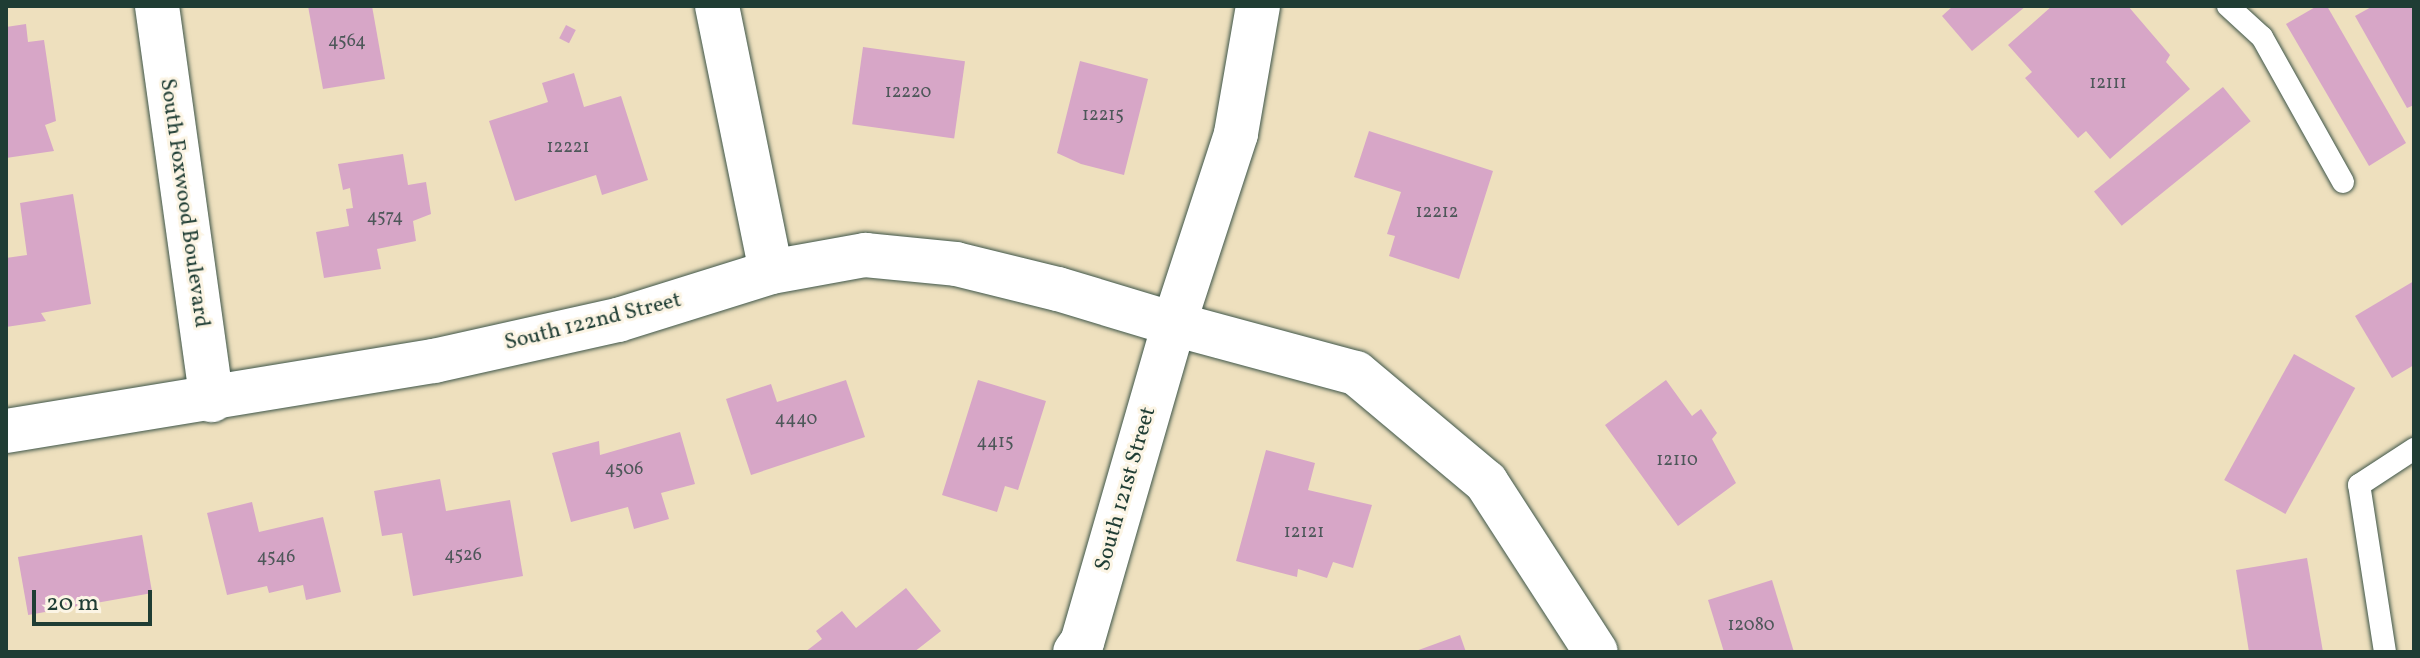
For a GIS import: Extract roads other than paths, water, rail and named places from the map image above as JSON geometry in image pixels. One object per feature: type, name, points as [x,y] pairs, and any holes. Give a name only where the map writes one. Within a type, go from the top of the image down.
[{"type":"street","name":"South Foxwood Boulevard","points":[[157,6],[212,400]]},
{"type":"street","points":[[717,6],[771,272]]},
{"type":"street","name":"South 121st Street","points":[[1075,652],[1082,642],[1174,324],[1236,134],[1258,6]]},
{"type":"street","name":"South 122nd Street","points":[[6,431],[212,400],[434,361],[618,320],[771,272],[865,255],[956,264],[1058,289],[1356,373],[1486,482],[1596,652]]},
{"type":"lane","points":[[2228,6],[2262,37],[2343,182]]},
{"type":"lane","points":[[2385,652],[2359,485],[2414,449]]}]
